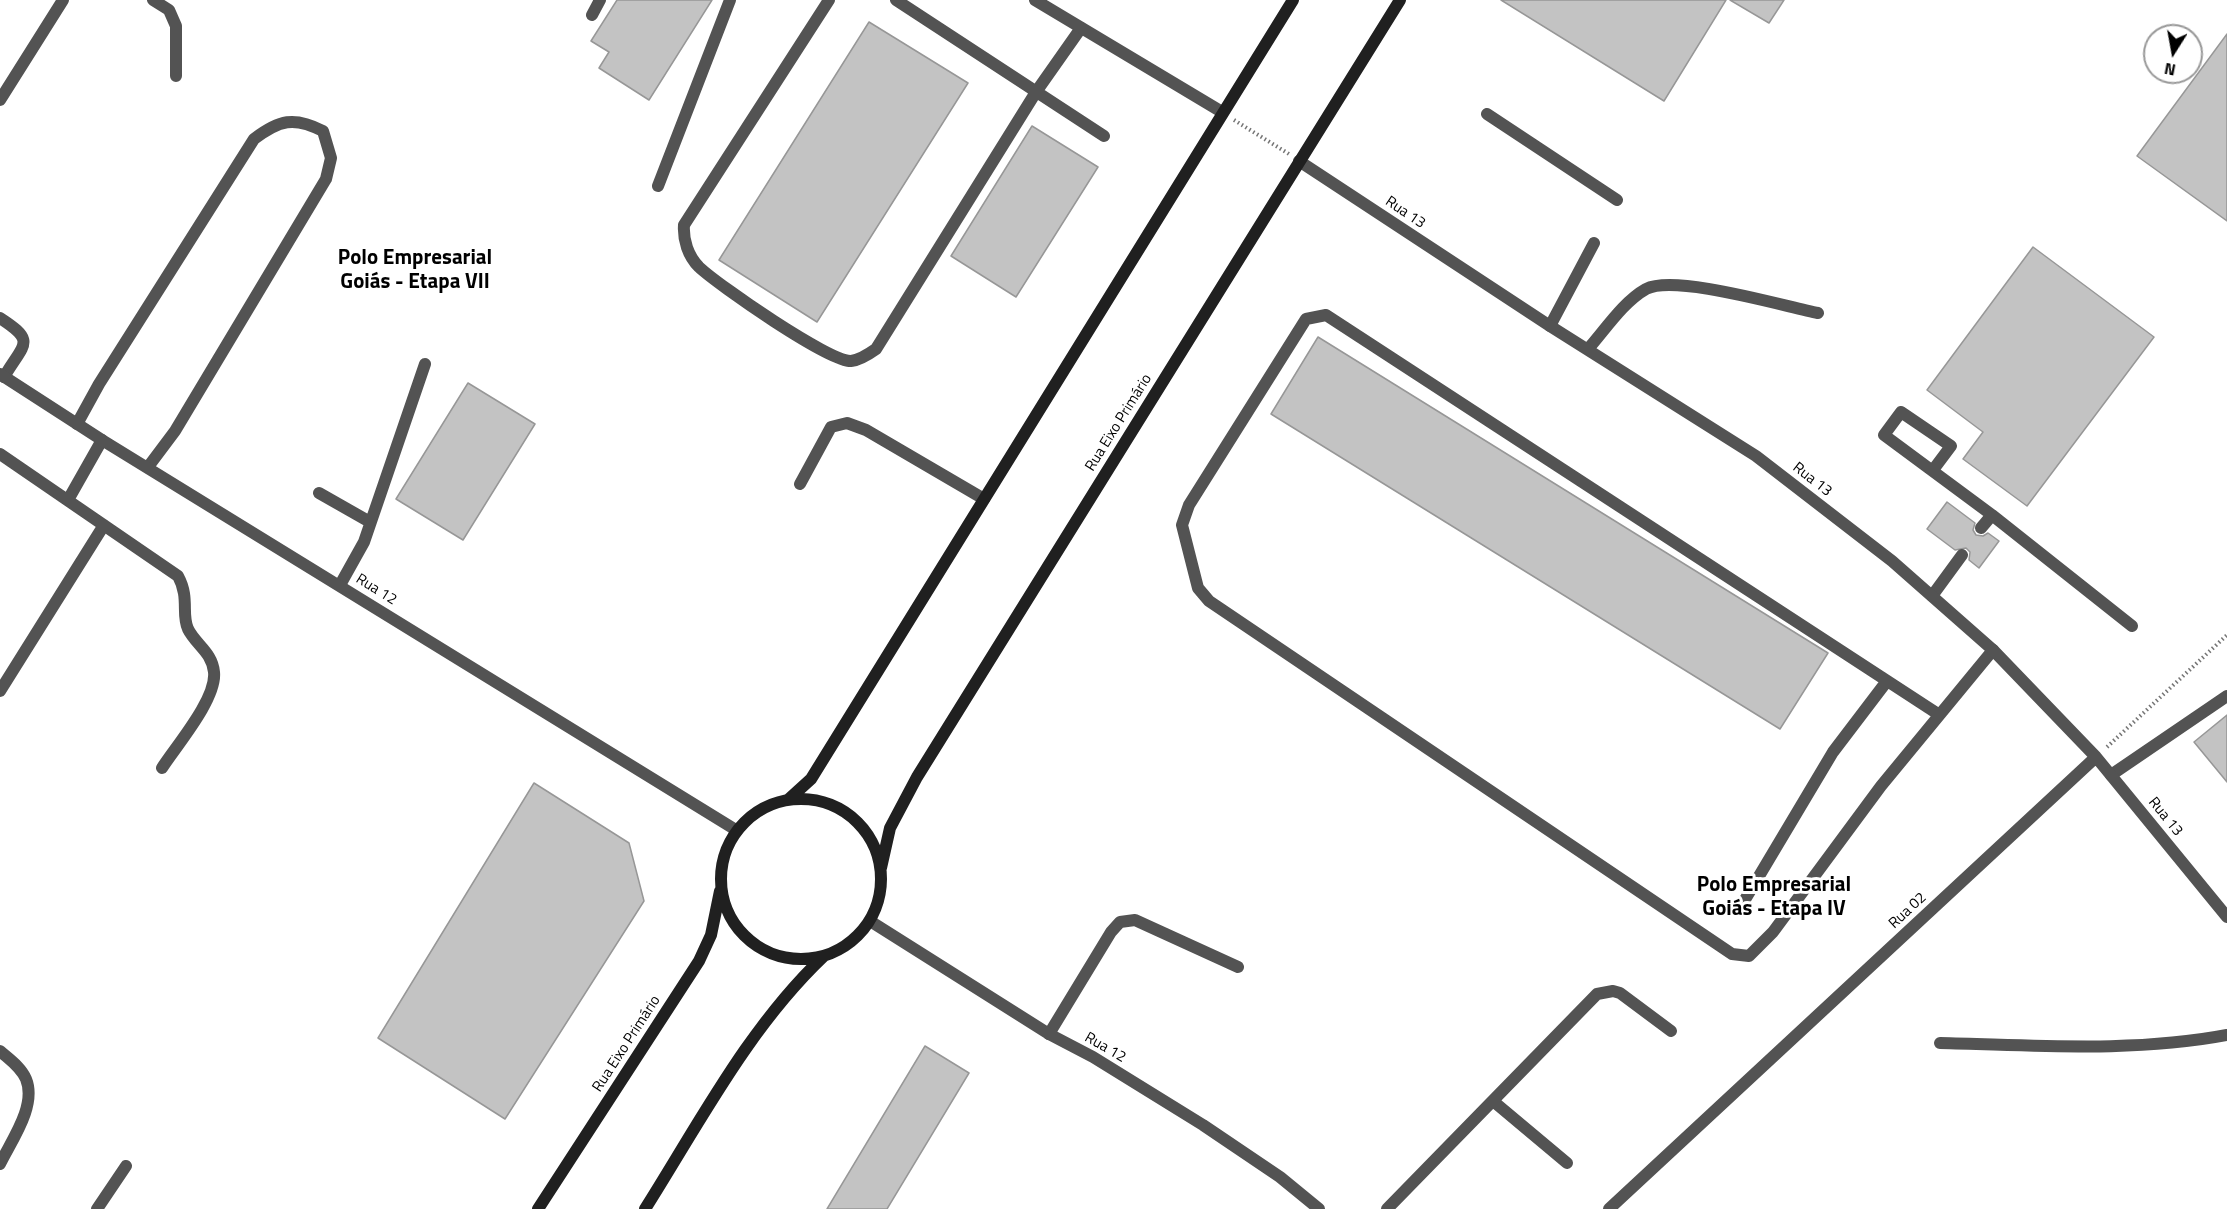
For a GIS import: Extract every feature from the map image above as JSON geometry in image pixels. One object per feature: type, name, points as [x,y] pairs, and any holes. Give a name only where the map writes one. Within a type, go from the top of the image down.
[{"type":"street","points":[[0,100],[63,0]]},
{"type":"street","points":[[153,0],[169,10],[176,26],[176,76]]},
{"type":"street","points":[[592,15],[600,0]]},
{"type":"street","points":[[657,186],[730,0]]},
{"type":"street","points":[[829,0],[684,225],[683,239],[698,266],[809,345],[850,361],[864,357],[876,349],[1036,92],[1082,28]]},
{"type":"street","points":[[896,0],[1104,136]]},
{"type":"street","points":[[1035,0],[1222,112]]},
{"type":"street","points":[[789,799],[810,779],[1293,0]]},
{"type":"street","name":"Rua Eixo Primário","points":[[881,868],[890,828],[917,777],[1400,0]]},
{"type":"street","points":[[1487,114],[1617,200]]},
{"type":"street","points":[[77,424],[99,384],[254,139],[275,123],[308,123],[323,131],[331,158],[326,180],[175,431],[148,467]]},
{"type":"street","name":"Rua 13","points":[[1299,160],[1550,326],[1756,456],[1892,561],[1993,650],[2096,757],[2227,917]]},
{"type":"street","points":[[1550,326],[1594,243]]},
{"type":"street","points":[[1588,350],[1634,298],[1647,288],[1667,285],[1689,286],[1818,313]]},
{"type":"street","points":[[1938,714],[1326,315],[1306,319],[1189,505],[1182,525],[1198,588],[1209,601],[1732,954],[1749,956],[1773,932],[1881,786],[1993,650]]},
{"type":"street","points":[[0,318],[21,332],[24,341],[2,375]]},
{"type":"street","points":[[340,585],[364,542],[425,364]]},
{"type":"street","name":"Rua 12","points":[[2,375],[102,440],[736,830]]},
{"type":"street","points":[[1933,470],[1951,446],[1901,412],[1884,435],[1992,515],[2132,626]]},
{"type":"street","points":[[800,484],[831,427],[847,423],[866,430],[984,499]]},
{"type":"street","points":[[68,500],[102,440]]},
{"type":"street","points":[[0,454],[178,576],[186,590],[188,630],[205,648],[214,672],[212,693],[162,768]]},
{"type":"street","points":[[319,493],[370,522]]},
{"type":"street","points":[[1981,528],[1992,515]]},
{"type":"street","points":[[0,691],[104,525]]},
{"type":"street","points":[[1932,596],[1962,555]]},
{"type":"street","points":[[1740,908],[1833,752],[1887,681]]},
{"type":"street","points":[[2111,775],[2227,696]]},
{"type":"street","name":"Rua 02","points":[[1609,1209],[2096,757]]},
{"type":"street","points":[[789,799],[814,799],[838,808],[859,823],[874,844],[881,868],[880,896],[870,921],[858,936],[842,948],[824,956],[801,959],[777,956],[756,946],[738,929],[726,909],[720,886],[723,857],[736,830],[751,815],[768,805],[789,799]]},
{"type":"street","name":"Rua Eixo Primário","points":[[538,1209],[699,961],[711,935],[720,886]]},
{"type":"street","points":[[1049,1034],[1111,932],[1127,919],[1136,920],[1238,967]]},
{"type":"street","name":"Rua 12","points":[[870,921],[1049,1034],[1093,1057],[1203,1125],[1280,1177],[1319,1209]]},
{"type":"street","points":[[645,1209],[766,1018],[793,985],[824,956]]},
{"type":"street","points":[[1387,1209],[1597,994],[1613,991],[1620,993],[1671,1031]]},
{"type":"street","points":[[1940,1043],[2094,1046],[2192,1042],[2227,1035]]},
{"type":"street","points":[[0,1051],[17,1066],[26,1079],[28,1093],[25,1112],[0,1164]]},
{"type":"street","points":[[1493,1101],[1567,1163]]},
{"type":"street","points":[[98,1209],[126,1166]]},
{"type":"path","points":[[1222,112],[1299,160]]},
{"type":"path","points":[[2096,757],[2227,635]]},
{"type":"building","points":[[617,0],[712,0],[649,100],[599,68],[609,52],[591,41]]},
{"type":"building","points":[[1501,0],[1726,0],[1664,101]]},
{"type":"building","points":[[1730,0],[1784,0],[1769,23]]},
{"type":"building","points":[[869,22],[968,83],[817,322],[719,260]]},
{"type":"building","points":[[2227,34],[2227,221],[2137,156],[2190,84],[2203,84],[2203,67]]},
{"type":"building","points":[[1032,126],[1098,167],[1016,297],[951,256]]},
{"type":"building","points":[[2033,247],[2154,337],[2027,506],[1963,459],[1983,432],[1927,390]]},
{"type":"building","points":[[1318,337],[1828,653],[1780,729],[1271,414]]},
{"type":"building","points":[[468,383],[535,424],[463,540],[396,499]]},
{"type":"building","points":[[1947,502],[1975,523],[1973,530],[1976,535],[1983,536],[1988,533],[1999,541],[1979,568],[1969,560],[1970,552],[1966,548],[1955,550],[1927,529]]},
{"type":"building","points":[[2227,715],[2227,782],[2194,742]]},
{"type":"building","points":[[534,783],[629,843],[644,901],[505,1119],[378,1038]]},
{"type":"building","points":[[925,1046],[969,1073],[887,1209],[827,1209]]},
{"type":"district","name":"Polo Empresarial Goiás - Etapa VII","points":[[415,271]]},
{"type":"district","name":"Polo Empresarial Goiás - Etapa IV","points":[[1774,898]]}]
